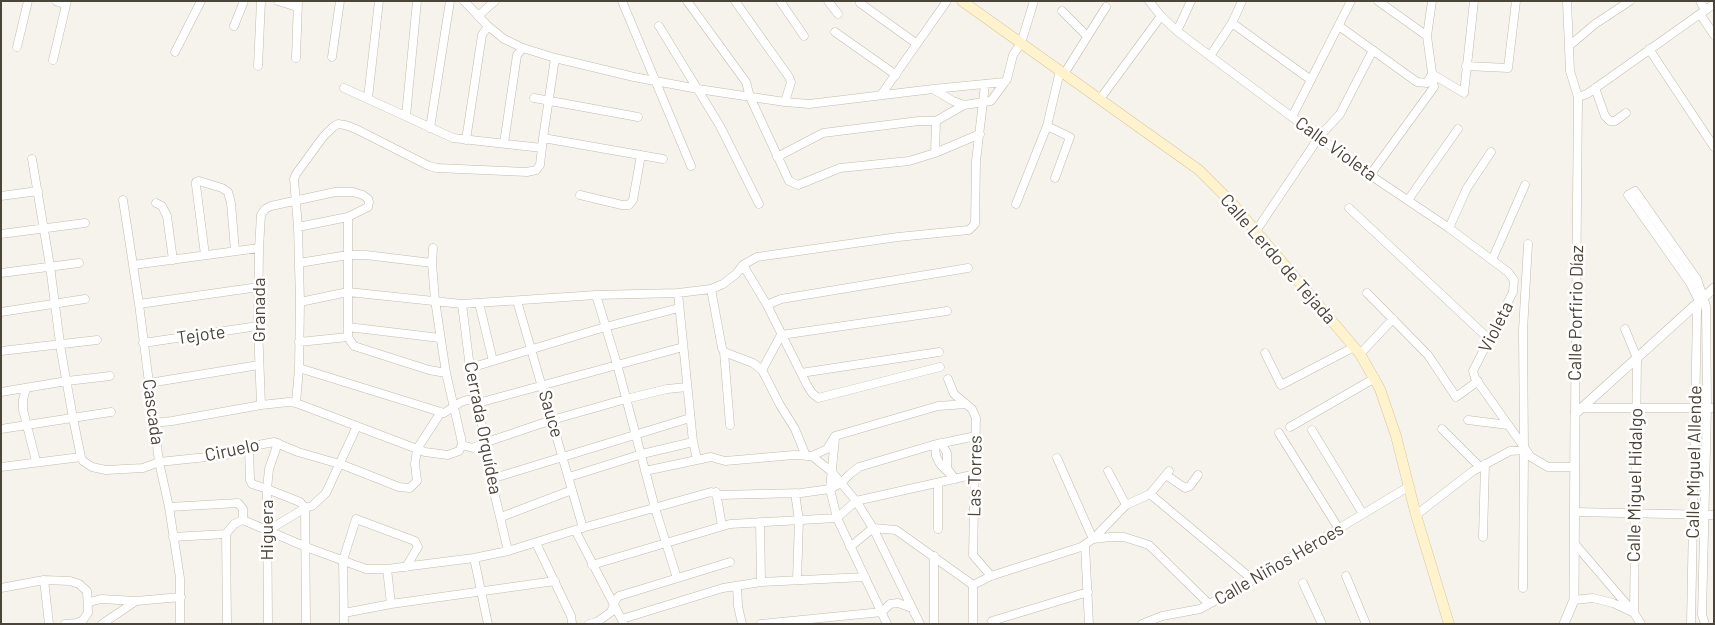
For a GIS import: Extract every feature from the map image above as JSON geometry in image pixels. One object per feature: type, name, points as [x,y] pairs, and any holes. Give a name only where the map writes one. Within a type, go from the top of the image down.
[{"type":"main road","name":"Calle Lerdo de Tejada","points":[[962,1],[1198,170],[1232,203],[1357,351],[1375,378],[1396,436],[1408,487],[1448,624]]},
{"type":"street","points":[[17,47],[28,1]]},
{"type":"street","points":[[52,60],[67,3],[56,1]]},
{"type":"street","points":[[175,52],[201,1]]},
{"type":"street","points":[[234,26],[244,1]]},
{"type":"street","points":[[258,66],[262,1]]},
{"type":"street","points":[[278,1],[298,4],[296,58]]},
{"type":"street","points":[[332,56],[340,1]]},
{"type":"street","points":[[368,98],[379,1]]},
{"type":"street","points":[[406,116],[417,2],[408,1]]},
{"type":"street","points":[[430,128],[450,1]]},
{"type":"street","points":[[464,1],[488,26],[504,39],[522,48],[555,58],[656,82],[750,97],[809,104],[933,88],[1005,82]]},
{"type":"street","points":[[478,16],[495,1]]},
{"type":"street","points":[[622,1],[691,166]]},
{"type":"street","points":[[687,1],[746,82],[750,97],[789,181],[798,185],[840,168],[909,161],[935,153],[980,134]]},
{"type":"street","points":[[735,1],[789,77],[791,82],[786,102]]},
{"type":"street","points":[[780,1],[804,36]]},
{"type":"street","points":[[828,1],[838,14]]},
{"type":"street","points":[[882,95],[947,1]]},
{"type":"street","points":[[933,88],[953,102],[964,105],[988,102],[993,99],[1005,82],[1013,55],[1021,43],[1034,1]]},
{"type":"street","name":"Calle Violeta","points":[[1149,1],[1177,31],[1370,175],[1492,260],[1508,272],[1514,280]]},
{"type":"street","points":[[1177,31],[1191,1]]},
{"type":"street","points":[[1210,56],[1232,23],[1242,1]]},
{"type":"street","points":[[1292,117],[1351,1]]},
{"type":"street","points":[[1378,1],[1427,36]]},
{"type":"street","points":[[1370,175],[1434,87],[1427,36],[1432,1]]},
{"type":"street","points":[[1432,74],[1464,93],[1474,1]]},
{"type":"street","points":[[1466,66],[1508,68],[1516,1]]},
{"type":"street","name":"Calle Porfirio Díaz","points":[[1564,624],[1574,600],[1575,467],[1578,411],[1578,97],[1570,71],[1567,1]]},
{"type":"street","points":[[1569,46],[1594,24],[1630,1]]},
{"type":"street","points":[[1700,1],[1702,12],[1714,36]]},
{"type":"street","points":[[860,3],[917,44]]},
{"type":"street","points":[[1578,97],[1587,94],[1714,4]]},
{"type":"street","points":[[1016,204],[1047,126],[1062,72],[1106,8]]},
{"type":"street","points":[[1062,11],[1087,36]]},
{"type":"street","points":[[1100,100],[1161,16]]},
{"type":"street","points":[[1232,23],[1311,80]]},
{"type":"street","points":[[466,140],[482,35],[488,26]]},
{"type":"street","points":[[659,26],[720,126],[759,204]]},
{"type":"street","points":[[1339,26],[1417,82],[1427,83],[1432,74]]},
{"type":"street","points":[[835,32],[896,75]]},
{"type":"street","points":[[504,143],[517,55],[522,48]]},
{"type":"street","points":[[1649,49],[1714,147]]},
{"type":"street","points":[[1256,231],[1319,137],[1340,114],[1373,50]]},
{"type":"street","points":[[296,403],[299,368],[300,302],[298,227],[294,186],[296,174],[322,137],[338,124],[352,126],[420,163],[437,168],[527,172],[536,170],[540,165],[555,58]]},
{"type":"street","points":[[300,302],[348,292],[462,304],[596,295],[678,293],[711,289],[724,284],[743,265],[757,257],[898,236],[969,230],[975,224],[976,161],[985,85]]},
{"type":"street","points":[[344,88],[454,138],[542,148]]},
{"type":"street","points":[[1595,88],[1604,116],[1610,121],[1615,121],[1626,113]]},
{"type":"street","points":[[534,98],[638,117]]},
{"type":"street","points":[[778,158],[823,133],[919,121],[936,121],[964,105]]},
{"type":"street","points":[[935,153],[936,121]]},
{"type":"street","points":[[1047,126],[1070,137],[1055,178]]},
{"type":"street","points":[[1408,200],[1458,129]]},
{"type":"street","points":[[543,138],[664,159]]},
{"type":"street","points":[[1448,228],[1467,188],[1491,152]]},
{"type":"street","points":[[580,195],[622,205],[629,204],[633,200],[641,155]]},
{"type":"street","points":[[2,466],[81,457],[73,418],[32,159]]},
{"type":"street","points":[[205,255],[196,185],[196,182],[199,181],[222,188],[228,192],[231,203],[235,251]]},
{"type":"street","points":[[1492,260],[1525,185]]},
{"type":"street","points":[[1,196],[38,191]]},
{"type":"street","points":[[1628,196],[1635,191],[1671,250],[1697,279],[1702,299]]},
{"type":"street","points":[[296,202],[335,192],[353,192],[366,197],[369,202],[368,206],[348,217],[298,227]]},
{"type":"street","name":"Cascada","points":[[123,200],[139,304],[159,462],[169,507],[180,578],[180,624]]},
{"type":"street","name":"Granada","points":[[261,405],[258,326],[261,215],[268,208],[296,202]]},
{"type":"street","points":[[156,203],[162,206],[166,213],[172,260]]},
{"type":"street","points":[[1349,208],[1490,340]]},
{"type":"street","points":[[348,217],[348,337],[354,346],[429,370],[446,373]]},
{"type":"street","points":[[1,234],[85,223]]},
{"type":"street","points":[[1522,588],[1523,330],[1528,244]]},
{"type":"street","points":[[133,266],[259,248]]},
{"type":"street","points":[[154,423],[281,402],[296,403],[418,449],[448,455],[459,451],[462,445],[446,373],[435,300],[432,263],[433,248]]},
{"type":"street","points":[[299,263],[348,255],[385,256],[432,263]]},
{"type":"street","points":[[1,273],[79,263]]},
{"type":"street","points":[[743,265],[767,305],[812,393],[818,398],[940,367]]},
{"type":"street","points":[[767,305],[781,299],[968,268]]},
{"type":"street","name":"Violeta","points":[[1478,382],[1473,372],[1513,292],[1514,280]]},
{"type":"street","points":[[139,304],[259,287]]},
{"type":"street","points":[[1578,411],[1714,288]]},
{"type":"street","points":[[711,289],[720,342],[724,352],[730,425]]},
{"type":"street","points":[[1513,292],[1525,305]]},
{"type":"street","points":[[678,293],[690,418],[697,459]]},
{"type":"street","points":[[1367,293],[1428,355],[1456,397],[1478,382],[1518,438],[1524,450],[1531,457],[1548,467],[1575,467]]},
{"type":"street","points":[[596,295],[642,454],[655,508],[677,578]]},
{"type":"street","points":[[1,312],[85,299]]},
{"type":"street","name":"Calle Miguel Allende","points":[[1692,622],[1697,311],[1702,299]]},
{"type":"street","name":"Calle Miguel Allende","points":[[1702,299],[1706,306],[1710,408],[1702,615],[1705,624]]},
{"type":"street","name":"Sauce","points":[[517,301],[569,478],[579,529],[592,565],[623,622]]},
{"type":"street","points":[[479,303],[493,361]]},
{"type":"street","name":"Cerrada Orquídea","points":[[462,304],[470,368],[491,479],[508,552]]},
{"type":"street","points":[[470,368],[606,327],[679,308]]},
{"type":"street","points":[[781,335],[947,312]]},
{"type":"street","points":[[1265,353],[1281,385],[1357,351],[1393,319]]},
{"type":"street","name":"Tejote","points":[[144,343],[258,326]]},
{"type":"street","points":[[348,327],[440,338]]},
{"type":"street","points":[[1625,329],[1637,358]]},
{"type":"street","points":[[762,370],[781,335]]},
{"type":"street","points":[[300,342],[348,337]]},
{"type":"street","points":[[1,351],[97,340]]},
{"type":"street","points":[[299,368],[446,412],[467,400],[474,400],[478,403],[617,364],[683,348]]},
{"type":"street","points":[[724,352],[753,363],[762,370],[809,456],[832,472],[856,501],[873,528],[920,624]]},
{"type":"street","points":[[801,373],[939,352]]},
{"type":"street","name":"Calle Miguel Hidalgo","points":[[1634,613],[1637,358]]},
{"type":"street","points":[[149,383],[259,365]]},
{"type":"street","points":[[1,392],[110,376]]},
{"type":"street","points":[[1290,427],[1375,378]]},
{"type":"street","name":"Las Torres","points":[[948,379],[954,394],[972,409],[976,418],[973,555],[992,576]]},
{"type":"street","points":[[462,445],[473,448],[552,420],[626,399],[687,386]]},
{"type":"street","points":[[26,388],[23,405],[36,462]]},
{"type":"street","points":[[645,471],[711,457],[725,461],[809,456],[827,449],[835,436],[938,406],[966,404]]},
{"type":"street","points":[[1578,411],[1636,408],[1710,408]]},
{"type":"street","points":[[1,429],[111,412]]},
{"type":"street","points":[[418,449],[441,412]]},
{"type":"street","points":[[491,479],[690,418]]},
{"type":"street","points":[[1468,420],[1508,424]]},
{"type":"street","points":[[267,530],[305,508],[312,506],[326,493],[338,463],[357,426]]},
{"type":"street","points":[[1442,429],[1483,466],[1483,537]]},
{"type":"street","points":[[1312,430],[1363,514]]},
{"type":"street","points":[[1279,433],[1339,529]]},
{"type":"street","points":[[835,436],[830,489],[837,518],[887,624]]},
{"type":"street","points":[[227,624],[226,534],[234,524],[243,520],[306,547],[366,568],[406,567],[508,552],[579,529],[711,492],[716,492],[720,495],[795,493],[830,489],[841,484],[859,467],[938,444],[976,436]]},
{"type":"street","name":"Ciruelo","points":[[81,457],[83,461],[92,467],[106,470],[143,468],[159,462],[226,455],[270,442],[338,463],[399,487],[410,488],[417,481],[415,464],[418,449]]},
{"type":"street","points":[[569,478],[642,454],[693,442]]},
{"type":"street","points":[[278,443],[269,469],[267,490],[300,502],[305,508],[306,624]]},
{"type":"street","points":[[938,444],[936,456],[940,464],[952,476]]},
{"type":"street","name":"Higuera","points":[[249,448],[250,480],[255,485],[267,490],[268,624]]},
{"type":"street","points":[[1416,515],[1483,466],[1510,451],[1524,450]]},
{"type":"street","points":[[1057,458],[1093,539]]},
{"type":"street","points":[[1108,471],[1126,505]]},
{"type":"street","points":[[973,585],[992,576],[1085,544],[1093,539],[1126,505],[1150,494],[1168,473],[1185,488],[1190,486],[1198,475]]},
{"type":"street","points":[[592,565],[730,524],[837,518],[856,501],[938,482],[952,476],[976,474]]},
{"type":"street","points":[[938,482],[938,529]]},
{"type":"street","name":"Calle Niños Héroes","points":[[1142,624],[1162,616],[1200,609],[1253,580],[1408,487]]},
{"type":"street","points":[[501,516],[572,490]]},
{"type":"street","points":[[716,492],[722,526]]},
{"type":"street","points":[[795,493],[799,520],[797,580]]},
{"type":"street","points":[[1150,494],[1253,580]]},
{"type":"street","points":[[169,507],[238,503],[243,509],[243,520]]},
{"type":"street","points":[[1575,512],[1714,515]]},
{"type":"street","points":[[344,624],[343,560],[356,519],[415,541],[418,547],[406,567]]},
{"type":"street","points":[[760,522],[761,582]]},
{"type":"street","points":[[850,548],[873,528],[896,530],[973,585]]},
{"type":"street","points":[[173,538],[226,534]]},
{"type":"street","points":[[1093,539],[1124,537],[1149,545],[1209,604]]},
{"type":"street","points":[[536,543],[573,623]]},
{"type":"street","points":[[1085,544],[1089,624]]},
{"type":"street","points":[[1575,544],[1634,613],[1641,624]]},
{"type":"street","points":[[934,556],[934,624]]},
{"type":"street","points":[[474,558],[488,624]]},
{"type":"street","points":[[589,624],[607,616],[619,596],[730,562]]},
{"type":"street","points":[[386,569],[391,604]]},
{"type":"street","points":[[1346,576],[1366,624]]},
{"type":"street","points":[[623,622],[723,588],[761,582],[865,577]]},
{"type":"street","points":[[44,580],[49,624]]},
{"type":"street","points":[[1,588],[44,580],[70,581],[79,584],[87,591],[88,613],[78,623],[65,624]]},
{"type":"street","points":[[344,613],[391,604],[555,582]]},
{"type":"street","points":[[1303,582],[1322,624]]},
{"type":"street","points":[[973,585],[973,624]]},
{"type":"street","points":[[737,586],[738,606],[742,624]]},
{"type":"street","points":[[992,621],[1088,592]]},
{"type":"street","points":[[88,605],[90,602],[101,599],[136,601],[181,597]]},
{"type":"street","points":[[1574,600],[1593,598],[1613,603],[1634,613]]},
{"type":"street","points":[[102,624],[136,601]]},
{"type":"street","points":[[761,624],[882,612],[890,604],[898,603],[912,608]]}]
